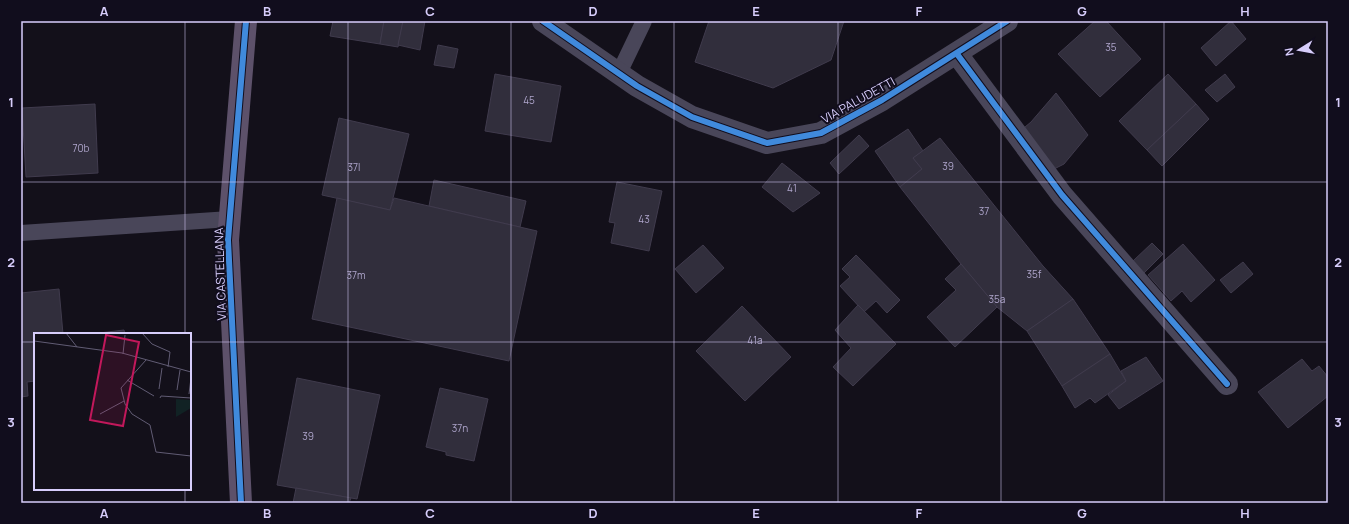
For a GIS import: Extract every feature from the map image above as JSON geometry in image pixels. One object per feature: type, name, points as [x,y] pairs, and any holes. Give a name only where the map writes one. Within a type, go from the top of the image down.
[{"type":"main road","name":"VIA CASTELLANA","points":[[242,503],[228,240],[246,21]]},
{"type":"street","name":"VIA PALUDETTI","points":[[543,21],[637,86],[692,117],[766,143],[821,133],[882,100],[1007,21]]},
{"type":"street","points":[[957,54],[1062,195],[1227,384]]},
{"type":"lane","points":[[619,73],[644,21]]},
{"type":"lane","points":[[21,233],[230,219]]},
{"type":"building","points":[[333,21],[384,21],[380,44],[330,36]]},
{"type":"building","points":[[384,21],[403,21],[398,47],[380,44]]},
{"type":"building","points":[[403,21],[425,21],[420,50],[398,45]]},
{"type":"building","points":[[709,21],[844,21],[831,60],[773,88],[695,62]]},
{"type":"building","points":[[1095,21],[1106,21],[1141,59],[1100,97],[1058,54]]},
{"type":"building","points":[[1231,21],[1246,39],[1216,66],[1201,48]]},
{"type":"building","points":[[438,45],[458,49],[454,68],[434,65]]},
{"type":"building","points":[[495,74],[561,86],[551,142],[485,131]]},
{"type":"building","points":[[1168,74],[1196,104],[1147,150],[1119,121]]},
{"type":"building","points":[[1225,74],[1235,87],[1217,102],[1205,90]]},
{"type":"building","points":[[1056,93],[1088,135],[1064,164],[1048,172],[1019,132],[1031,122]]},
{"type":"building","points":[[95,104],[98,173],[26,177],[22,108]]},
{"type":"building","points":[[1196,104],[1209,119],[1162,166],[1147,150]]},
{"type":"building","points":[[339,118],[409,134],[390,210],[322,195]]},
{"type":"building","points":[[908,129],[923,151],[913,158],[922,169],[900,187],[875,151]]},
{"type":"building","points":[[859,135],[869,146],[839,174],[830,163]]},
{"type":"building","points":[[940,138],[1043,266],[1073,299],[1027,331],[997,307],[900,187],[922,169],[913,158]]},
{"type":"building","points":[[782,163],[820,193],[793,212],[762,187]]},
{"type":"building","points":[[434,180],[526,201],[520,227],[429,206]]},
{"type":"building","points":[[617,182],[662,191],[649,251],[611,243],[615,223],[609,222]]},
{"type":"building","points":[[337,198],[390,210],[394,198],[537,231],[509,361],[312,319]]},
{"type":"building","points":[[1152,243],[1163,254],[1144,273],[1133,261]]},
{"type":"building","points":[[1183,244],[1215,280],[1191,302],[1182,291],[1171,301],[1148,275]]},
{"type":"building","points":[[703,245],[724,268],[696,293],[675,269]]},
{"type":"building","points":[[856,255],[900,300],[887,313],[876,301],[864,312],[840,286],[850,277],[842,269]]},
{"type":"building","points":[[1243,262],[1253,274],[1231,293],[1220,280]]},
{"type":"building","points":[[961,264],[997,307],[955,347],[927,317],[956,290],[945,279]]},
{"type":"building","points":[[59,289],[63,333],[34,333],[34,381],[27,382],[28,396],[21,397],[21,293]]},
{"type":"building","points":[[1073,299],[1110,354],[1062,386],[1027,331]]},
{"type":"building","points":[[858,305],[896,344],[853,386],[833,367],[851,348],[835,330]]},
{"type":"building","points":[[742,306],[791,357],[745,401],[696,351]]},
{"type":"building","points":[[124,330],[125,333],[99,333]]},
{"type":"building","points":[[1110,354],[1126,381],[1095,403],[1090,398],[1075,408],[1062,386]]},
{"type":"building","points":[[1146,357],[1163,381],[1119,409],[1108,395],[1126,381],[1121,371]]},
{"type":"building","points":[[1302,359],[1312,371],[1319,366],[1328,377],[1328,396],[1288,428],[1258,392]]},
{"type":"building","points":[[297,378],[380,395],[357,499],[277,485]]},
{"type":"building","points":[[440,388],[488,399],[474,461],[446,455],[446,452],[426,447]]},
{"type":"building","points":[[296,488],[351,498],[349,503],[293,503]]},
{"type":"cycle path","points":[[241,503],[228,240],[246,21]]},
{"type":"cycle path","points":[[543,21],[637,86],[692,117],[767,143],[821,133],[882,100],[1007,21]]},
{"type":"cycle path","points":[[957,54],[1062,195],[1227,384]]}]
